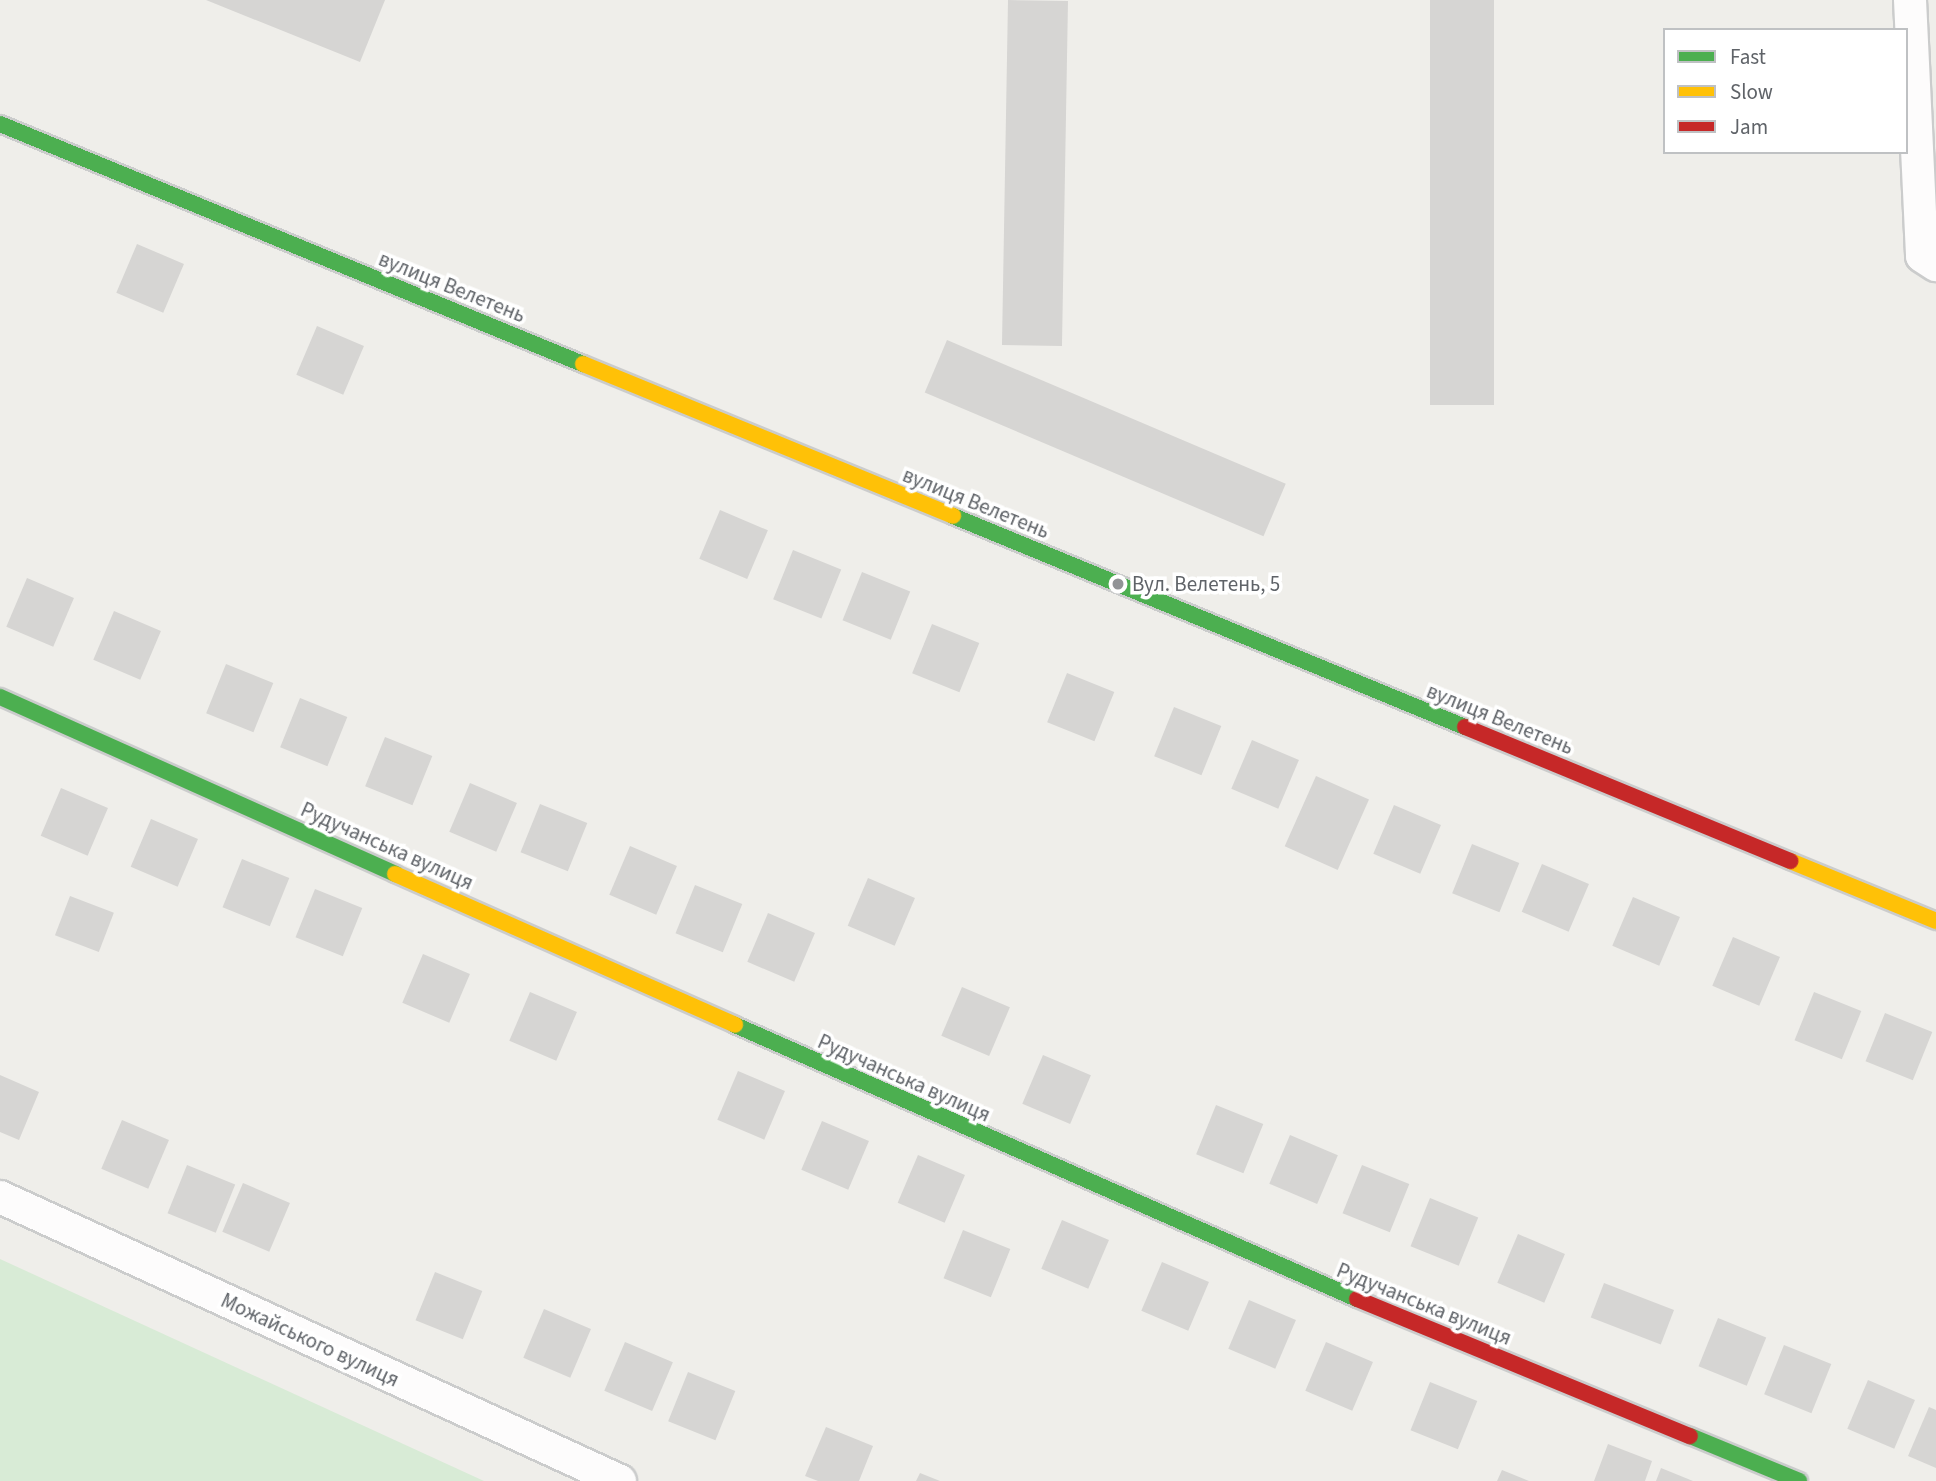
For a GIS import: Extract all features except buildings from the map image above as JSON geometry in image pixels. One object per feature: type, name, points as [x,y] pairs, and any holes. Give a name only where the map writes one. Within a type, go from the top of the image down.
[{"type":"street","points":[[1910,0],[1922,256],[1936,265]]},
{"type":"street","name":"вулиця Велетень","points":[[0,124],[1936,921]]},
{"type":"street","name":"Рудучанська вулиця","points":[[0,697],[1237,1249],[1798,1481]]},
{"type":"street","name":"Можайського вулиця","points":[[0,1196],[620,1481]]},
{"type":"green space","points":[[0,1259],[484,1481],[0,1481]]},
{"type":"traffic: fast","points":[[0,124],[583,364]]},
{"type":"traffic: fast","points":[[953,516],[1465,727]]},
{"type":"traffic: fast","points":[[0,697],[395,874]]},
{"type":"traffic: fast","points":[[735,1025],[1357,1299]]},
{"type":"traffic: fast","points":[[1690,1436],[1799,1481]]},
{"type":"traffic: slow","points":[[583,364],[953,516]]},
{"type":"traffic: slow","points":[[1790,861],[1936,921]]},
{"type":"traffic: slow","points":[[395,874],[735,1025]]},
{"type":"traffic: jam","points":[[1465,727],[1790,861]]},
{"type":"traffic: jam","points":[[1357,1299],[1690,1436]]},
{"type":"place","name":"Вул. Велетень, 5","points":[[1118,584]]}]
